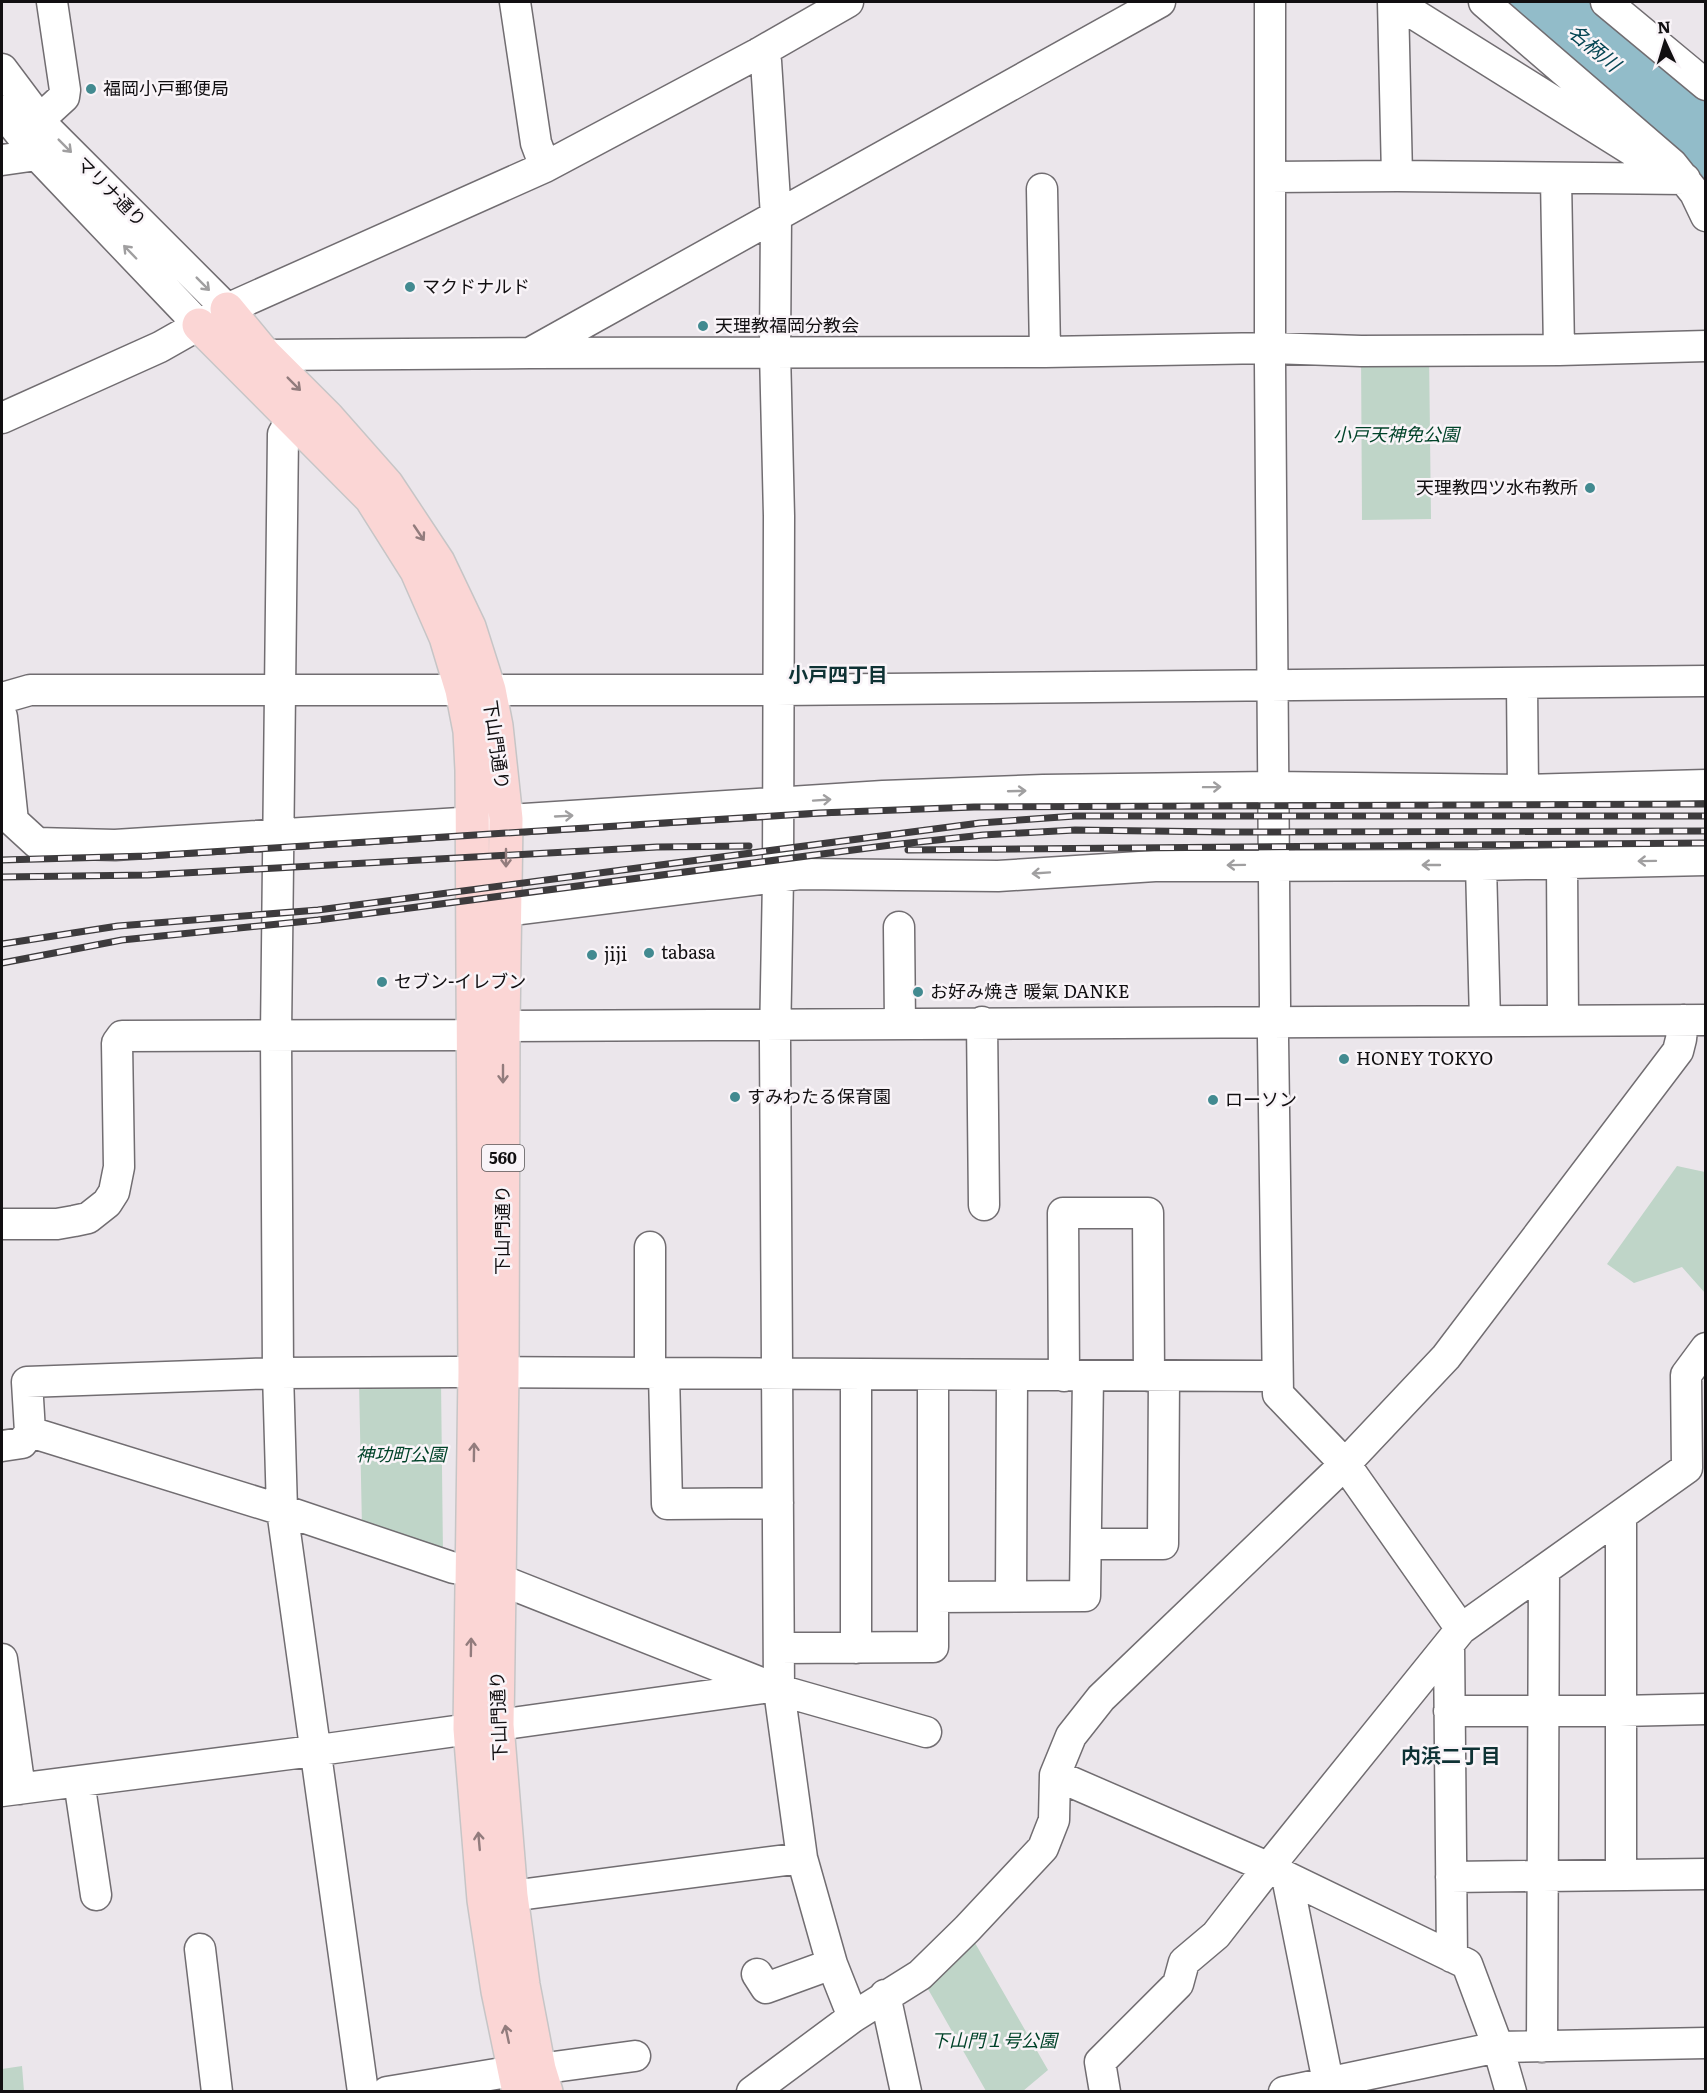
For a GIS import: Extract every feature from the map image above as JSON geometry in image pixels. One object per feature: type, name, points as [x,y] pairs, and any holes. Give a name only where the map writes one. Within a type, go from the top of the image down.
[{"type":"main road","name":"下山門通り","points":[[227,309],[265,355],[327,417],[393,494],[438,562],[469,627],[475,690],[470,730],[471,821],[488,1030],[489,1372],[483,1727],[484,1900],[498,1990],[530,2080]]},
{"type":"main road","name":"下山門通り","points":[[199,325],[371,498],[411,562],[446,637],[496,726],[506,819],[506,911],[488,1030]]},
{"type":"main road","name":"下山門通り","points":[[483,1727],[523,1985],[530,2080]]},
{"type":"street","points":[[40,119],[64,97],[66,90],[52,2]]},
{"type":"street","points":[[515,2],[536,143],[545,166]]},
{"type":"street","points":[[2,418],[160,347],[227,309],[545,166],[759,53],[848,2]]},
{"type":"street","points":[[530,354],[1161,2]]},
{"type":"street","points":[[1270,2],[1272,787],[1275,1005],[1273,1021],[1278,1394],[1345,1464],[1455,1637],[1449,1711],[1452,1957]]},
{"type":"street","points":[[1394,2],[1397,176]]},
{"type":"street","points":[[1394,2],[1649,161],[1685,179]]},
{"type":"street","points":[[1484,2],[1672,164],[1695,193],[1706,216]]},
{"type":"street","points":[[1606,2],[1706,85]]},
{"type":"street","points":[[759,53],[766,61],[776,216],[775,352],[779,516],[776,1024],[779,1648],[774,1688],[802,1858],[832,1964],[853,2017]]},
{"type":"street","name":"マリナ通り","points":[[2,69],[47,129],[227,309]]},
{"type":"street","name":"マリナ通り","points":[[2,111],[37,155],[199,325]]},
{"type":"street","points":[[2,160],[37,155]]},
{"type":"street","points":[[1270,177],[1685,179]]},
{"type":"street","points":[[1556,178],[1559,350]]},
{"type":"street","points":[[1042,189],[1045,352]]},
{"type":"street","points":[[265,355],[1045,352],[1270,348],[1361,351],[1559,350],[1706,346]]},
{"type":"street","points":[[292,418],[283,434],[279,689],[276,1035],[278,1373],[282,1510],[363,2091]]},
{"type":"street","points":[[2,698],[30,690],[778,690],[1706,681]]},
{"type":"street","points":[[1522,684],[1523,790]]},
{"type":"street","points":[[2,717],[13,821],[38,843],[115,844],[883,796],[1031,790],[1272,787],[1523,790],[1706,785]]},
{"type":"street","points":[[506,911],[800,874],[998,876],[1155,866],[1481,865],[1706,860]]},
{"type":"street","points":[[1562,863],[1563,1020]]},
{"type":"street","points":[[1481,865],[1485,1020]]},
{"type":"street","points":[[899,927],[900,1023]]},
{"type":"street","points":[[2,1224],[57,1224],[74,1221],[88,1218],[107,1203],[114,1192],[119,1167],[117,1043],[122,1036],[276,1035],[776,1024],[1694,1020]]},
{"type":"street","points":[[756,2090],[853,2017],[920,1975],[967,1929],[1042,1848],[1054,1820],[1055,1775],[1071,1736],[1101,1698],[1345,1464],[1453,1347],[1678,1051],[1681,1039],[1694,1020]]},
{"type":"street","points":[[982,1022],[984,1205]]},
{"type":"street","points":[[934,1597],[1085,1596],[1086,1544],[1063,1213],[1148,1213],[1163,1544],[1086,1544]]},
{"type":"street","points":[[650,1247],[667,1504],[778,1503]]},
{"type":"street","points":[[1105,2091],[1100,2062],[1178,1984],[1184,1962],[1216,1935],[1277,1872],[1455,1637],[1687,1468],[1686,1375],[1706,1348]]},
{"type":"street","points":[[2,1446],[22,1443],[30,1432],[27,1382],[278,1373],[1277,1376]]},
{"type":"street","points":[[856,1374],[856,1648]]},
{"type":"street","points":[[779,1648],[933,1647],[933,1376]]},
{"type":"street","points":[[1011,1596],[1012,1376]]},
{"type":"street","points":[[30,1432],[282,1510],[454,1568],[485,1575],[774,1688],[926,1732]]},
{"type":"street","points":[[1621,1516],[1621,1875]]},
{"type":"street","points":[[1542,2047],[1544,1570]]},
{"type":"street","points":[[2,1659],[11,1790],[774,1688]]},
{"type":"street","points":[[1449,1711],[1706,1709]]},
{"type":"street","points":[[1055,1775],[1277,1872],[1467,1964],[1498,2047],[1511,2091]]},
{"type":"street","points":[[79,1781],[96,1895]]},
{"type":"street","points":[[511,1896],[802,1858]]},
{"type":"street","points":[[1277,1872],[1328,2082]]},
{"type":"street","points":[[1451,1877],[1706,1874]]},
{"type":"street","points":[[200,1949],[217,2091]]},
{"type":"street","points":[[758,1974],[766,1988],[832,1964]]},
{"type":"street","points":[[885,1995],[906,2091]]},
{"type":"street","points":[[1284,2091],[1498,2047],[1706,2043]]},
{"type":"street","points":[[387,2091],[530,2080],[635,2056]]},
{"type":"green space","name":"小戸天神免公園","points":[[1361,351],[1429,351],[1431,519],[1362,520]]},
{"type":"green space","points":[[1677,1166],[1705,1172],[1705,1293],[1682,1267],[1634,1283],[1607,1264]]},
{"type":"green space","name":"神功町公園","points":[[441,1381],[443,1555],[362,1527],[359,1382]]},
{"type":"green space","name":"下山門１号公園","points":[[967,1929],[1048,2070],[1023,2091],[986,2091],[920,1975]]},
{"type":"green space","points":[[22,2066],[24,2091],[2,2091],[2,2069]]},
{"type":"water","name":"名柄川","points":[[1494,2],[1592,2],[1705,100],[1705,194]]},
{"type":"railway","points":[[2,860],[148,856],[819,813],[974,807],[1706,804]]},
{"type":"railway","points":[[2,944],[118,926],[318,910],[980,823],[1075,816],[1706,816]]},
{"type":"railway","points":[[2,963],[122,940],[318,920],[983,835],[1075,830],[1706,831]]},
{"type":"railway","points":[[908,850],[1706,843]]},
{"type":"railway","points":[[2,877],[148,875],[657,847],[749,846]]},
{"type":"place","name":"福岡小戸郵便局","points":[[91,89]]},
{"type":"place","name":"マクドナルド","points":[[410,287]]},
{"type":"place","name":"天理教福岡分教会","points":[[703,326]]},
{"type":"place","name":"天理教四ツ水布教所","points":[[1590,488]]},
{"type":"place","name":"tabasa","points":[[649,953]]},
{"type":"place","name":"jiji","points":[[592,955]]},
{"type":"place","name":"セブン-イレブン","points":[[382,982]]},
{"type":"place","name":"お好み焼き 暖氣 DANKE","points":[[918,992]]},
{"type":"place","name":"HONEY TOKYO","points":[[1344,1059]]},
{"type":"place","name":"すみわたる保育園","points":[[735,1097]]},
{"type":"place","name":"ローソン","points":[[1213,1100]]},
{"type":"district","name":"小戸四丁目","points":[[838,675]]},
{"type":"district","name":"内浜二丁目","points":[[1451,1756]]}]
